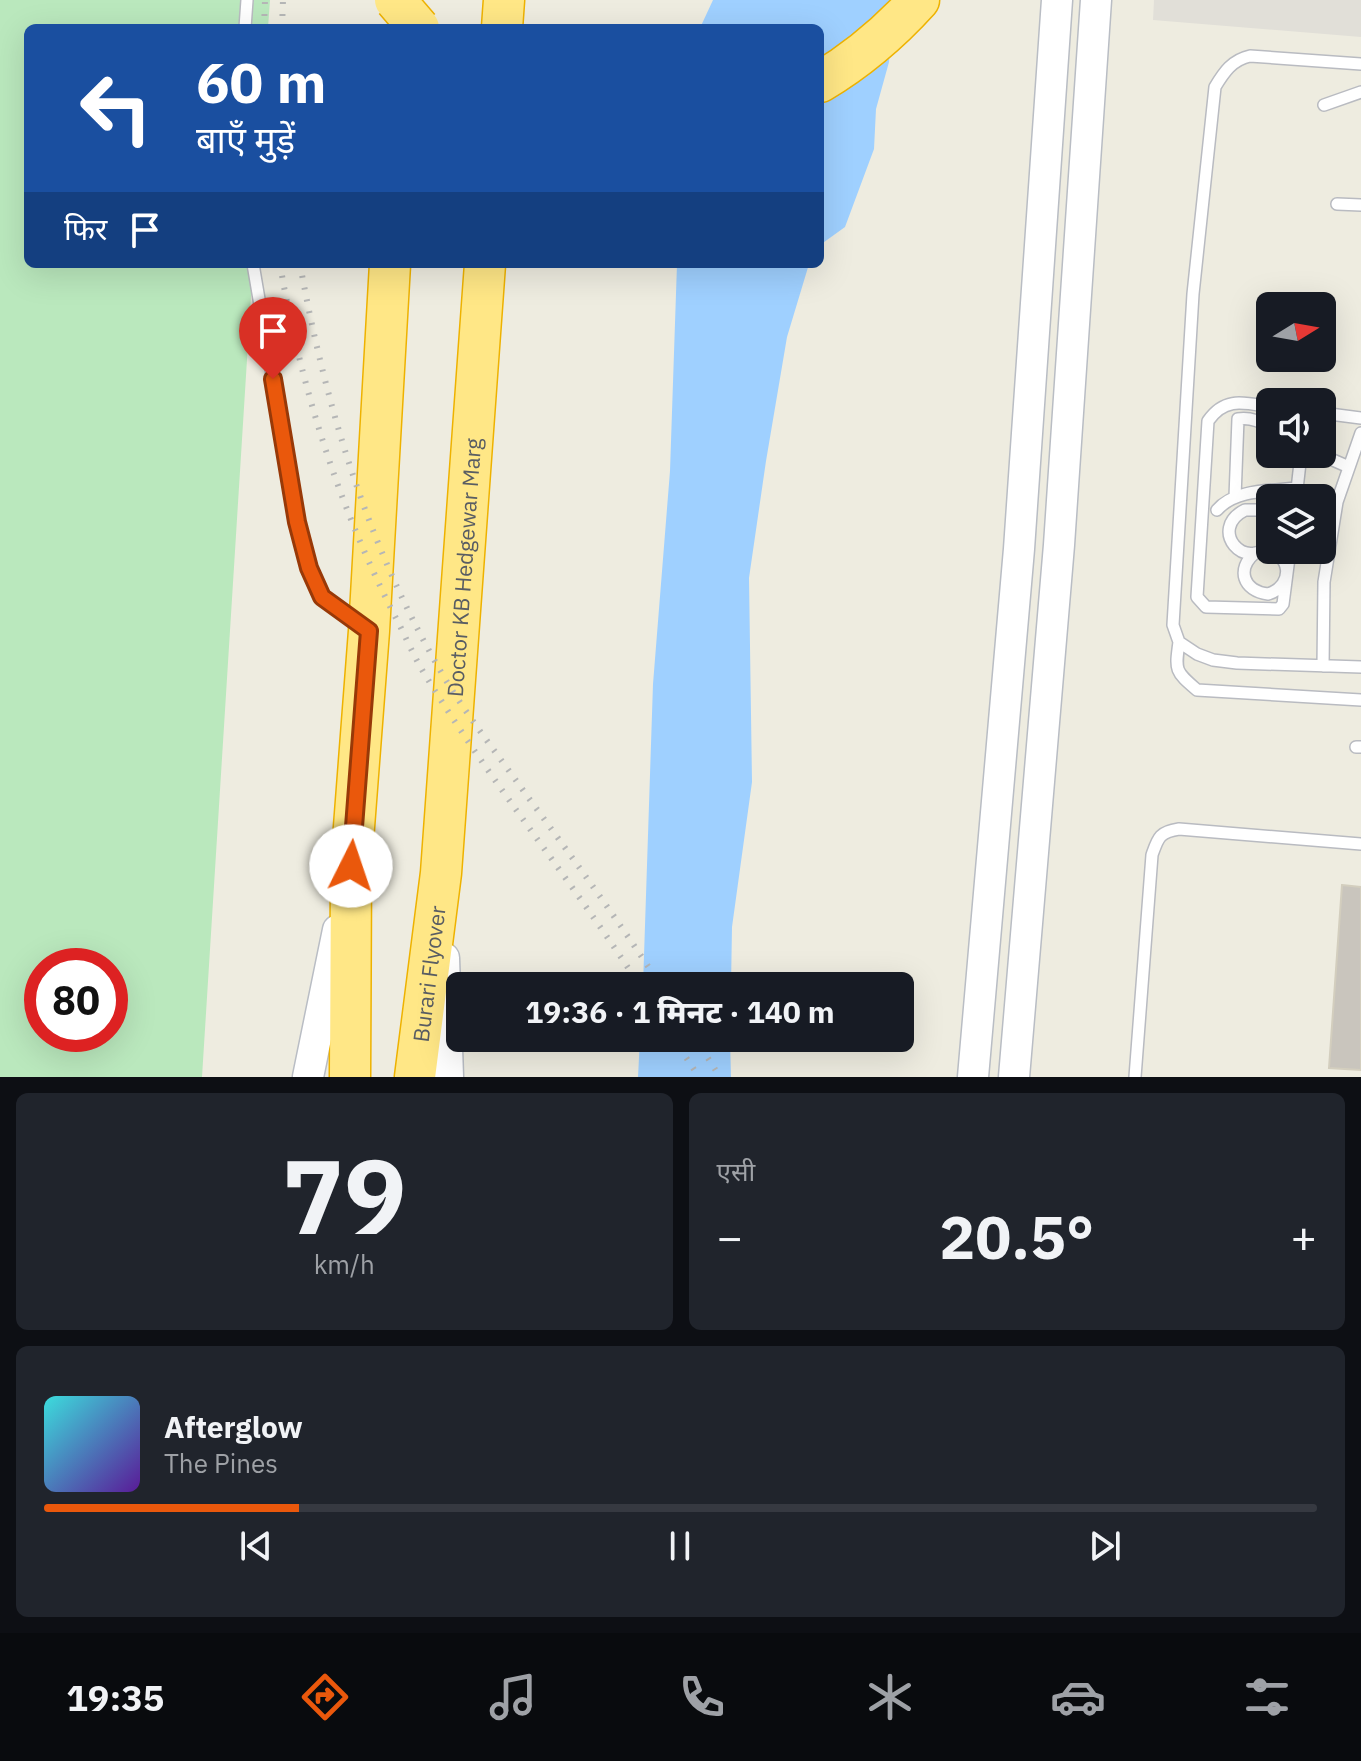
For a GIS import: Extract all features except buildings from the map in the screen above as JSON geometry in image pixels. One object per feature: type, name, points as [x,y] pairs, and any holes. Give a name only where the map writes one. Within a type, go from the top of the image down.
[{"type":"highway","points":[[395,0],[416,24]]},
{"type":"highway","points":[[404,24],[406,0]]},
{"type":"highway","points":[[502,24],[504,0]]},
{"type":"highway","points":[[824,80],[869,48],[919,0]]},
{"type":"highway","points":[[350,1077],[351,866],[369,631],[390,268]]},
{"type":"highway","name":"Doctor KB Hedgewar Marg","points":[[441,873],[485,268]]},
{"type":"highway","name":"Burari Flyover","points":[[415,1077],[441,873]]},
{"type":"main road","points":[[973,1077],[1019,549],[1057,0]]},
{"type":"main road","points":[[1014,1077],[1059,545],[1096,0]]},
{"type":"main road","points":[[308,1077],[351,866]]},
{"type":"main road","points":[[441,873],[448,1077]]},
{"type":"lane","points":[[245,24],[247,0]]},
{"type":"lane","points":[[1361,64],[1250,56],[1239,58],[1215,87],[1193,294],[1173,625],[1179,642],[1176,663],[1180,675],[1197,690],[1361,700]]},
{"type":"lane","points":[[1324,105],[1361,92]]},
{"type":"lane","points":[[1337,204],[1361,205]]},
{"type":"lane","points":[[254,268],[297,522],[309,568],[322,597],[369,631]]},
{"type":"lane","points":[[1256,405],[1236,402],[1224,405],[1208,421],[1197,597],[1206,607],[1279,609],[1283,604],[1288,564]]},
{"type":"lane","points":[[1336,415],[1361,418]]},
{"type":"lane","points":[[1235,497],[1238,419],[1256,420]]},
{"type":"lane","points":[[1323,666],[1324,582],[1337,502],[1361,433]]},
{"type":"lane","points":[[1336,461],[1349,467]]},
{"type":"lane","points":[[1217,510],[1235,497],[1256,496]]},
{"type":"lane","points":[[1256,510],[1245,510],[1229,526],[1230,541],[1235,547],[1249,554],[1256,552]]},
{"type":"lane","points":[[1256,554],[1250,558],[1244,571],[1245,579],[1254,590],[1268,594],[1275,592],[1285,581],[1285,564]]},
{"type":"lane","points":[[1179,642],[1213,660],[1361,667]]},
{"type":"lane","points":[[1135,1077],[1152,855],[1158,839],[1166,831],[1179,829],[1361,844]]},
{"type":"shaded area","points":[[1154,0],[1361,0],[1361,37],[1153,20]]},
{"type":"green space","points":[[0,0],[270,0],[268,24],[24,24],[24,268],[253,268],[202,1077],[0,1077]]},
{"type":"water","points":[[713,0],[893,0],[889,62],[876,109],[874,149],[845,227],[824,242],[824,24],[702,24]]},
{"type":"water","points":[[677,268],[808,268],[787,337],[749,578],[752,782],[732,927],[731,972],[643,972],[653,684],[670,471]]},
{"type":"water","points":[[639,1052],[730,1052],[731,1077],[638,1077]]},
{"type":"railway","points":[[264,24],[265,0]]},
{"type":"railway","points":[[282,24],[283,0]]},
{"type":"railway","points":[[281,268],[299,357],[325,448],[358,538],[412,651],[478,756],[630,972]]},
{"type":"railway","points":[[301,268],[322,368],[351,470],[411,616],[467,713],[651,972]]},
{"type":"railway","points":[[682,1052],[699,1077]]},
{"type":"railway","points":[[704,1052],[720,1077]]},
{"type":"route","points":[[273,379],[297,522],[309,568],[322,597],[369,631],[351,866]]}]
